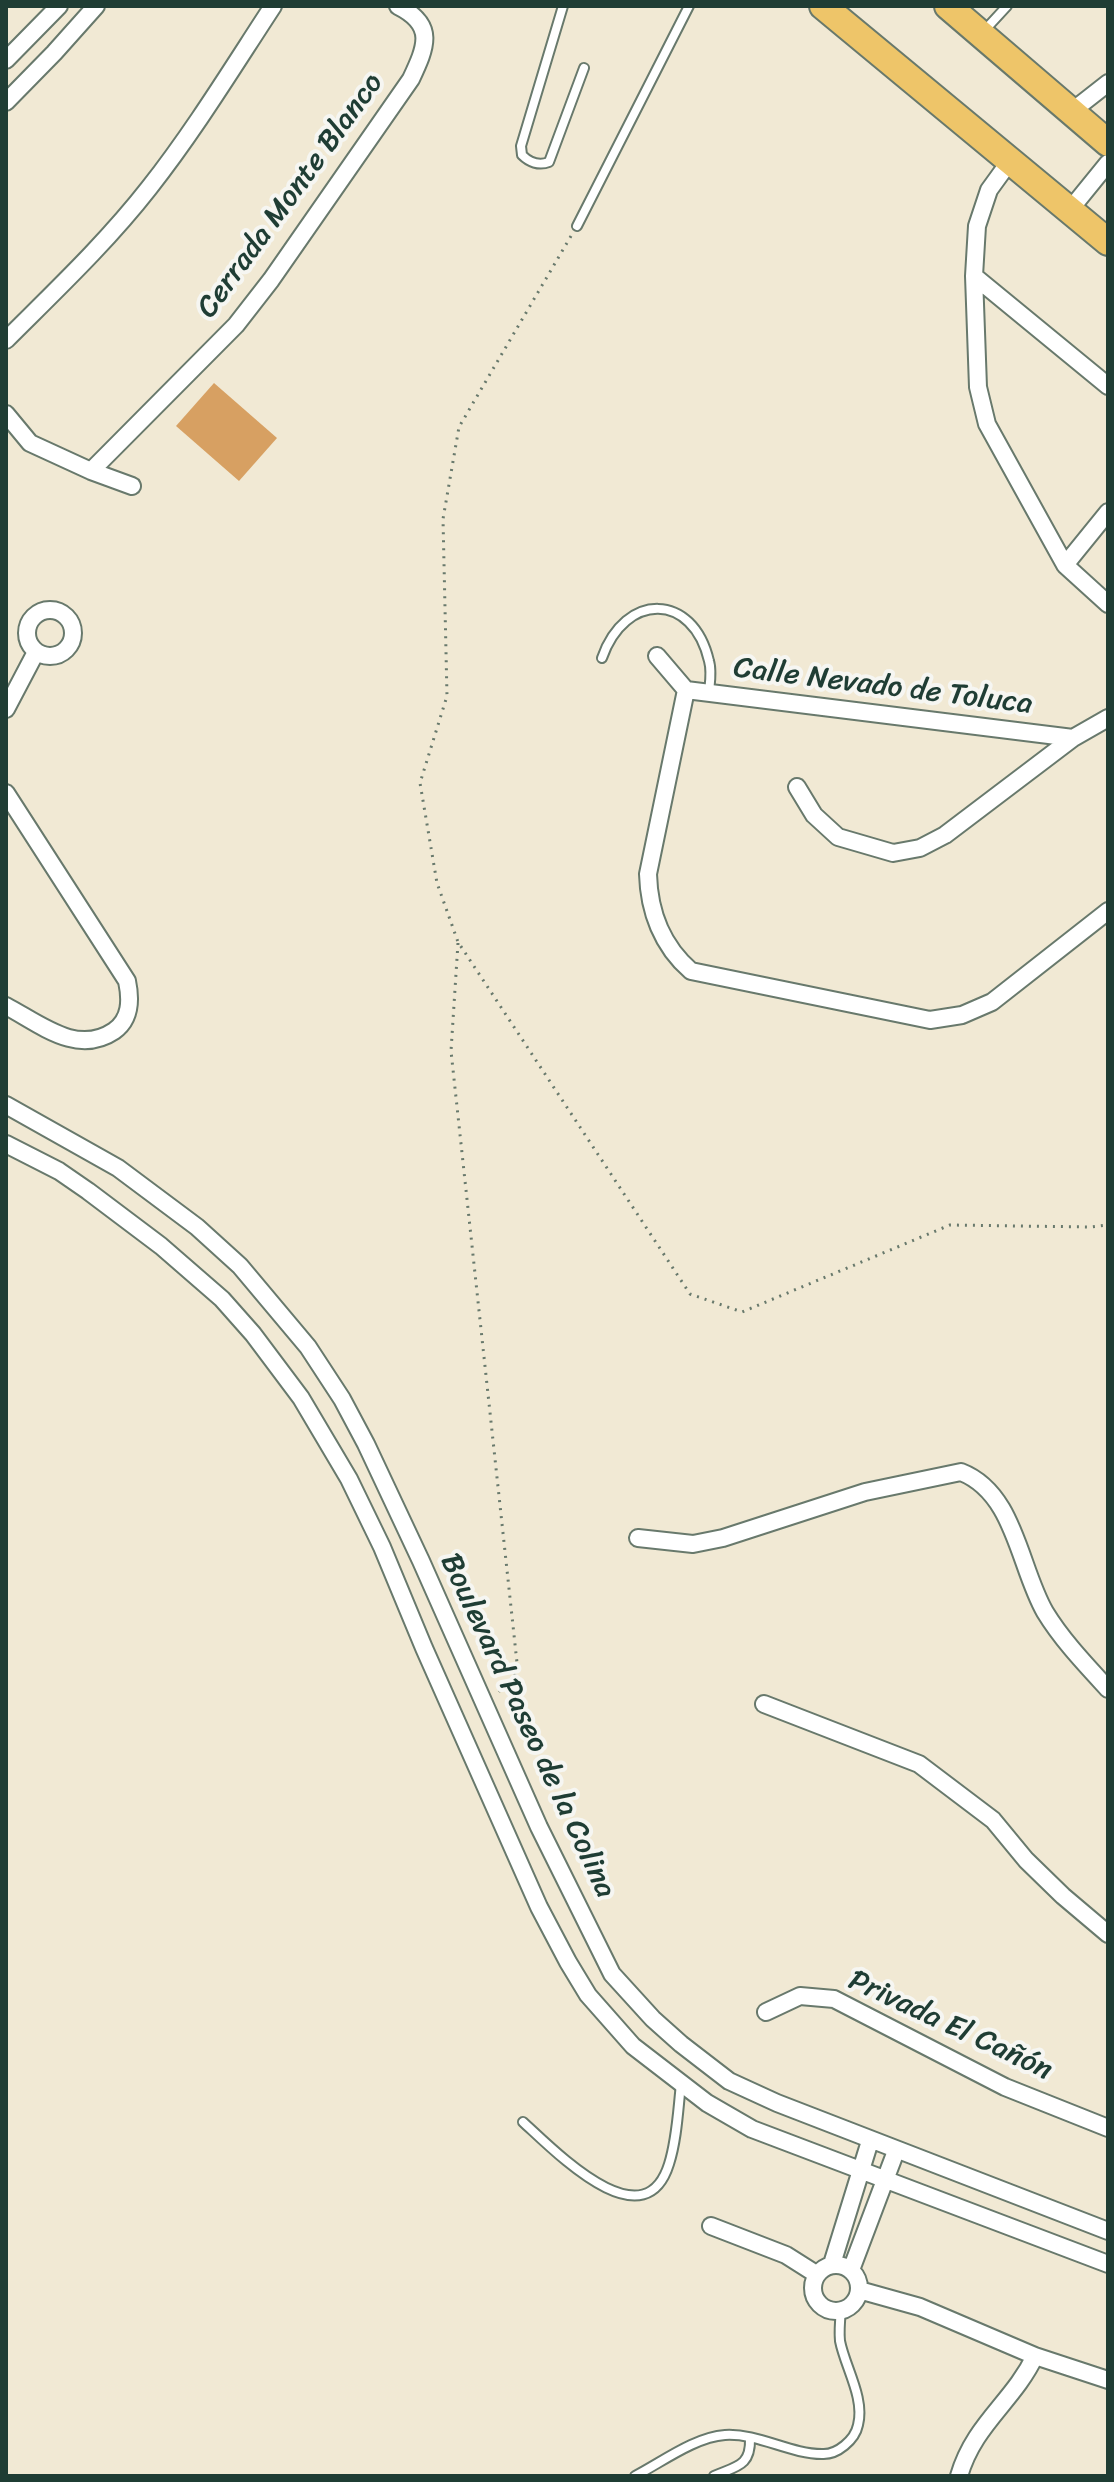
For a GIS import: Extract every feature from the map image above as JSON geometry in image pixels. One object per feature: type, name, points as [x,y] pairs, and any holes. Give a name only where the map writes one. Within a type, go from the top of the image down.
[{"type":"main road","points":[[823,6],[1108,242]]},
{"type":"main road","points":[[965,16],[1108,143]]},
{"type":"street","points":[[6,60],[59,6]]},
{"type":"street","points":[[6,102],[96,6]]},
{"type":"street","points":[[6,340],[79,267],[148,189],[273,6]]},
{"type":"street","name":"Cerrada Monte Blanco","points":[[91,471],[236,325],[271,280],[411,79],[425,49],[424,29],[412,13],[398,6]]},
{"type":"street","points":[[1071,112],[1108,83]]},
{"type":"street","points":[[1010,161],[989,190],[977,226],[974,276],[978,387],[987,424],[1065,565],[1108,604]]},
{"type":"street","points":[[1069,211],[1108,163]]},
{"type":"street","points":[[974,276],[1108,386]]},
{"type":"street","points":[[6,414],[30,443],[132,486]]},
{"type":"street","points":[[1065,565],[1108,512]]},
{"type":"street","points":[[6,709],[36,652]]},
{"type":"street","points":[[657,656],[686,690],[648,874],[649,900],[676,959],[691,971],[930,1020],[962,1015],[992,1002],[1108,911]]},
{"type":"street","name":"Calle Nevado de Toluca","points":[[686,690],[1073,738]]},
{"type":"street","points":[[797,787],[814,815],[838,837],[893,853],[920,848],[945,835],[1073,738],[1108,718]]},
{"type":"street","points":[[6,793],[127,981],[131,1001],[122,1025],[100,1040],[82,1042],[63,1036],[6,1006]]},
{"type":"street","points":[[6,821],[29,827]]},
{"type":"street","name":"Boulevard Paseo de la Colina","points":[[6,1105],[118,1168],[197,1227],[240,1266],[308,1347],[342,1399],[366,1444],[559,1870],[612,1974],[629,1993],[681,2044],[729,2081],[808,2117],[1108,2231]]},
{"type":"street","name":"Boulevard Paseo de la Colina","points":[[6,1144],[59,1171],[194,1273],[253,1334],[301,1398],[338,1459],[382,1547],[539,1907],[588,1995],[633,2046],[707,2103],[752,2129],[1108,2264]]},
{"type":"street","points":[[638,1538],[693,1544],[723,1538],[865,1492],[961,1472],[975,1478],[990,1491],[1004,1514],[1045,1611],[1071,1648],[1108,1689]]},
{"type":"street","points":[[764,1704],[919,1764],[993,1820],[1026,1860],[1108,1934]]},
{"type":"street","name":"Privada El Cañón","points":[[766,2012],[800,1996],[834,1999],[1005,2087],[1108,2128]]},
{"type":"street","points":[[832,2264],[870,2141]]},
{"type":"street","points":[[851,2270],[896,2151]]},
{"type":"street","points":[[711,2226],[786,2255],[816,2274]]},
{"type":"street","points":[[832,2264],[851,2270],[856,2276],[859,2290],[853,2303],[841,2310],[827,2310],[816,2301],[812,2288],[816,2274],[832,2264]]},
{"type":"street","points":[[859,2290],[920,2307],[1035,2356],[1108,2380]]},
{"type":"street","points":[[959,2476],[976,2435],[1018,2387],[1035,2356]]},
{"type":"lane","points":[[563,6],[521,146],[522,155],[527,160],[543,165],[549,162],[584,68]]},
{"type":"lane","points":[[577,226],[689,6]]},
{"type":"lane","points":[[965,16],[1007,6]]},
{"type":"lane","points":[[602,658],[616,631],[634,614],[649,608],[671,611],[694,629],[705,649],[710,664],[709,693]]},
{"type":"lane","points":[[523,2122],[580,2174],[620,2194],[639,2197],[655,2189],[669,2166],[681,2084]]},
{"type":"lane","points":[[635,2476],[698,2443],[724,2435],[823,2455],[838,2451],[852,2437],[858,2425],[859,2407],[840,2340],[841,2310]]},
{"type":"lane","points":[[714,2476],[746,2461],[750,2454],[750,2438]]},
{"type":"path","points":[[577,226],[459,427],[443,519],[447,696],[420,783],[437,883],[458,942],[690,1294],[742,1312],[950,1225],[1108,1225]]},
{"type":"path","points":[[458,942],[451,1051],[518,1672],[485,1706]]},
{"type":"building","points":[[214,383],[277,438],[239,481],[176,426]]}]
